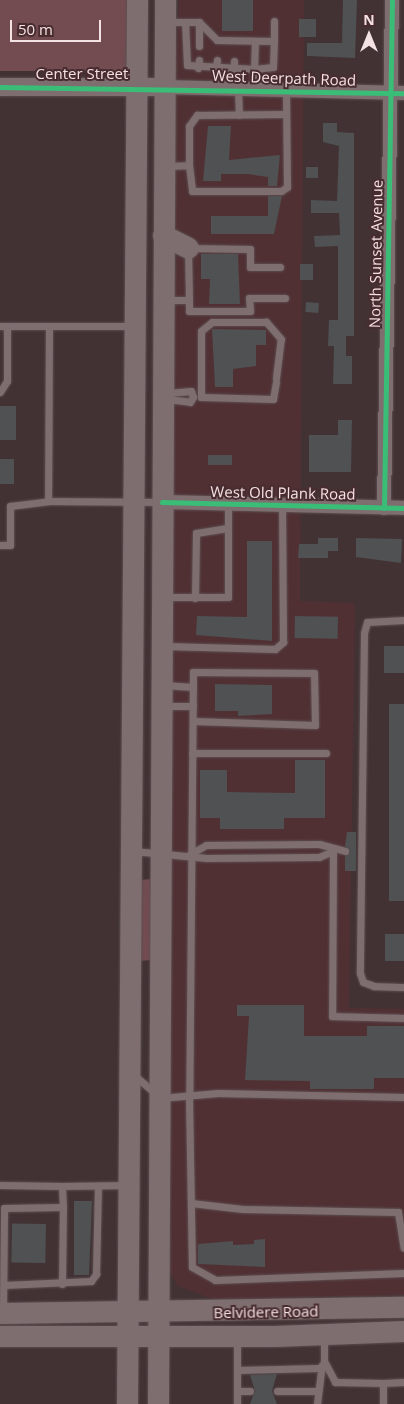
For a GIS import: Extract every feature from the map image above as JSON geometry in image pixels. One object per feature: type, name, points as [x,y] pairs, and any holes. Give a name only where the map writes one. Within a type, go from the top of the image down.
[{"type":"main road","points":[[127,1404],[132,326],[137,0]]},
{"type":"main road","points":[[158,1404],[164,397],[163,87],[175,22],[165,0]]},
{"type":"main road","points":[[163,236],[188,248]]},
{"type":"main road","points":[[163,260],[188,248]]},
{"type":"main road","points":[[133,300],[163,300]]},
{"type":"main road","name":"Belvidere Road","points":[[2,1313],[158,1313],[404,1307]]},
{"type":"main road","name":"Belvidere Road","points":[[0,1336],[324,1335],[404,1330]]},
{"type":"street","name":"North Sunset Avenue","points":[[384,508],[397,93],[392,0]]},
{"type":"street","name":"Center Street","points":[[0,87],[163,87]]},
{"type":"street","name":"West Deerpath Road","points":[[163,87],[397,93]]},
{"type":"street","name":"West Old Plank Road","points":[[162,502],[404,508]]},
{"type":"lane","points":[[274,21],[274,40],[274,67],[254,69],[234,65],[199,64],[185,60],[175,22],[199,22],[217,43],[235,44],[255,40],[274,40]]},
{"type":"lane","points":[[199,22],[199,46]]},
{"type":"lane","points":[[254,89],[255,40]]},
{"type":"lane","points":[[219,66],[223,88]]},
{"type":"lane","points":[[238,89],[239,115]]},
{"type":"lane","points":[[286,90],[287,187],[281,191],[192,191],[189,165],[189,126],[197,116],[286,114]]},
{"type":"lane","points":[[163,166],[189,165]]},
{"type":"lane","points":[[280,267],[250,267],[250,249],[188,248],[189,311],[250,311],[249,298],[285,298]]},
{"type":"lane","points":[[163,300],[189,300]]},
{"type":"lane","points":[[197,397],[191,391],[169,390],[164,397],[170,402],[190,402],[197,397],[273,399],[281,339],[271,326],[266,322],[212,322],[200,331],[197,397]]},
{"type":"lane","points":[[0,392],[6,388],[3,326],[132,326]]},
{"type":"lane","points":[[48,501],[49,326]]},
{"type":"lane","points":[[0,545],[10,545],[10,506],[48,501],[162,502]]},
{"type":"lane","points":[[162,597],[228,597],[228,504]]},
{"type":"lane","points":[[162,646],[275,649],[283,642],[282,505]]},
{"type":"lane","points":[[195,598],[196,532],[228,528]]},
{"type":"lane","points":[[404,620],[376,619],[367,622],[364,633],[359,851],[360,973],[363,982],[374,986],[404,987]]},
{"type":"lane","points":[[193,721],[315,725],[314,673],[193,672],[189,1098],[192,1267],[215,1280],[404,1273]]},
{"type":"lane","points":[[161,684],[193,687]]},
{"type":"lane","points":[[161,706],[193,706]]},
{"type":"lane","points":[[192,754],[326,753]]},
{"type":"lane","points":[[268,844],[268,857]]},
{"type":"lane","points":[[190,854],[206,845],[319,844],[333,850],[345,851]]},
{"type":"lane","points":[[130,851],[161,850],[190,854],[319,857],[333,850]]},
{"type":"lane","points":[[333,850],[332,1016],[404,1018]]},
{"type":"lane","points":[[128,1068],[160,1098],[189,1098],[218,1093],[404,1097]]},
{"type":"lane","points":[[0,1185],[98,1186],[128,1184]]},
{"type":"lane","points":[[62,1186],[62,1284]]},
{"type":"lane","points":[[4,1285],[62,1284],[91,1281],[96,1274],[98,1186]]},
{"type":"lane","points":[[191,1203],[243,1209],[398,1212],[404,1248]]},
{"type":"lane","points":[[2,1313],[4,1285],[2,1208],[63,1207]]},
{"type":"lane","points":[[324,1335],[324,1361],[335,1382],[404,1382]]},
{"type":"lane","points":[[237,1336],[237,1404]]},
{"type":"lane","points":[[318,1404],[319,1368],[324,1361]]},
{"type":"lane","points":[[237,1370],[319,1368]]},
{"type":"lane","points":[[383,1383],[383,1404]]},
{"type":"lane","points":[[237,1391],[250,1391]]},
{"type":"lane","points":[[277,1391],[318,1391]]},
{"type":"shaded area","points":[[0,0],[135,0],[135,71],[0,71]]},
{"type":"shaded area","points":[[179,0],[304,0],[300,601],[355,603],[349,1008],[404,1009],[404,1295],[212,1299],[178,1286],[167,1267],[173,106]]},
{"type":"shaded area","points":[[152,879],[151,960],[140,961],[138,880]]},
{"type":"building","points":[[222,0],[253,0],[253,31],[222,31]]},
{"type":"building","points":[[343,0],[357,0],[355,58],[307,56],[307,43],[342,43]]},
{"type":"building","points":[[299,19],[316,19],[316,37],[299,37]]},
{"type":"building","points":[[323,123],[337,123],[337,132],[354,133],[354,336],[346,336],[346,356],[352,356],[352,384],[333,384],[334,346],[328,346],[329,320],[338,320],[338,246],[315,247],[314,236],[340,235],[339,213],[311,213],[311,200],[337,201],[339,146],[323,142]]},
{"type":"building","points":[[208,126],[231,126],[229,160],[280,155],[277,186],[268,186],[268,177],[248,174],[221,174],[221,181],[203,181]]},
{"type":"building","points":[[306,167],[318,167],[318,178],[306,178]]},
{"type":"building","points":[[268,196],[282,196],[274,234],[211,234],[211,216],[268,216]]},
{"type":"building","points":[[201,254],[238,254],[240,304],[209,304],[210,279],[201,279]]},
{"type":"building","points":[[300,264],[313,264],[313,280],[300,280]]},
{"type":"building","points":[[306,302],[319,303],[318,313],[305,312]]},
{"type":"building","points":[[212,329],[266,330],[266,345],[256,345],[256,366],[233,369],[233,387],[215,387]]},
{"type":"building","points":[[0,406],[16,406],[16,440],[0,440]]},
{"type":"building","points":[[338,420],[352,420],[351,472],[309,472],[309,435],[338,435]]},
{"type":"building","points":[[208,455],[232,455],[232,465],[208,465]]},
{"type":"building","points":[[0,459],[14,459],[14,484],[0,484]]},
{"type":"building","points":[[318,538],[338,538],[338,551],[328,551],[328,558],[298,558],[299,544],[318,544]]},
{"type":"building","points":[[356,538],[402,539],[401,563],[356,557]]},
{"type":"building","points":[[247,541],[272,541],[272,641],[196,635],[197,616],[247,617]]},
{"type":"building","points":[[295,616],[338,617],[338,639],[295,638]]},
{"type":"building","points":[[384,646],[404,646],[404,673],[384,673]]},
{"type":"building","points":[[215,684],[272,685],[272,714],[238,716],[238,711],[215,711]]},
{"type":"building","points":[[389,704],[404,704],[404,901],[389,901]]},
{"type":"building","points":[[295,760],[325,760],[325,818],[284,818],[284,829],[220,829],[220,818],[200,818],[200,770],[227,770],[227,792],[295,793]]},
{"type":"building","points":[[347,832],[356,832],[356,871],[345,871],[345,856],[350,852],[345,846]]},
{"type":"building","points":[[385,934],[404,934],[404,961],[385,961]]},
{"type":"building","points":[[237,1005],[304,1005],[304,1036],[367,1036],[367,1026],[404,1026],[404,1078],[374,1078],[374,1089],[310,1089],[310,1081],[245,1080],[249,1016],[237,1016]]},
{"type":"building","points":[[74,1201],[92,1201],[89,1275],[74,1275]]},
{"type":"building","points":[[12,1223],[46,1224],[45,1263],[11,1262]]},
{"type":"building","points":[[265,1239],[265,1267],[198,1264],[198,1244],[233,1241],[233,1245],[254,1244],[254,1240]]},
{"type":"building","points":[[277,1374],[272,1391],[277,1404],[250,1404],[255,1391],[250,1375]]},
{"type":"cycle path","points":[[384,508],[392,0]]},
{"type":"cycle path","points":[[0,87],[404,93]]},
{"type":"cycle path","points":[[162,502],[404,508]]}]
